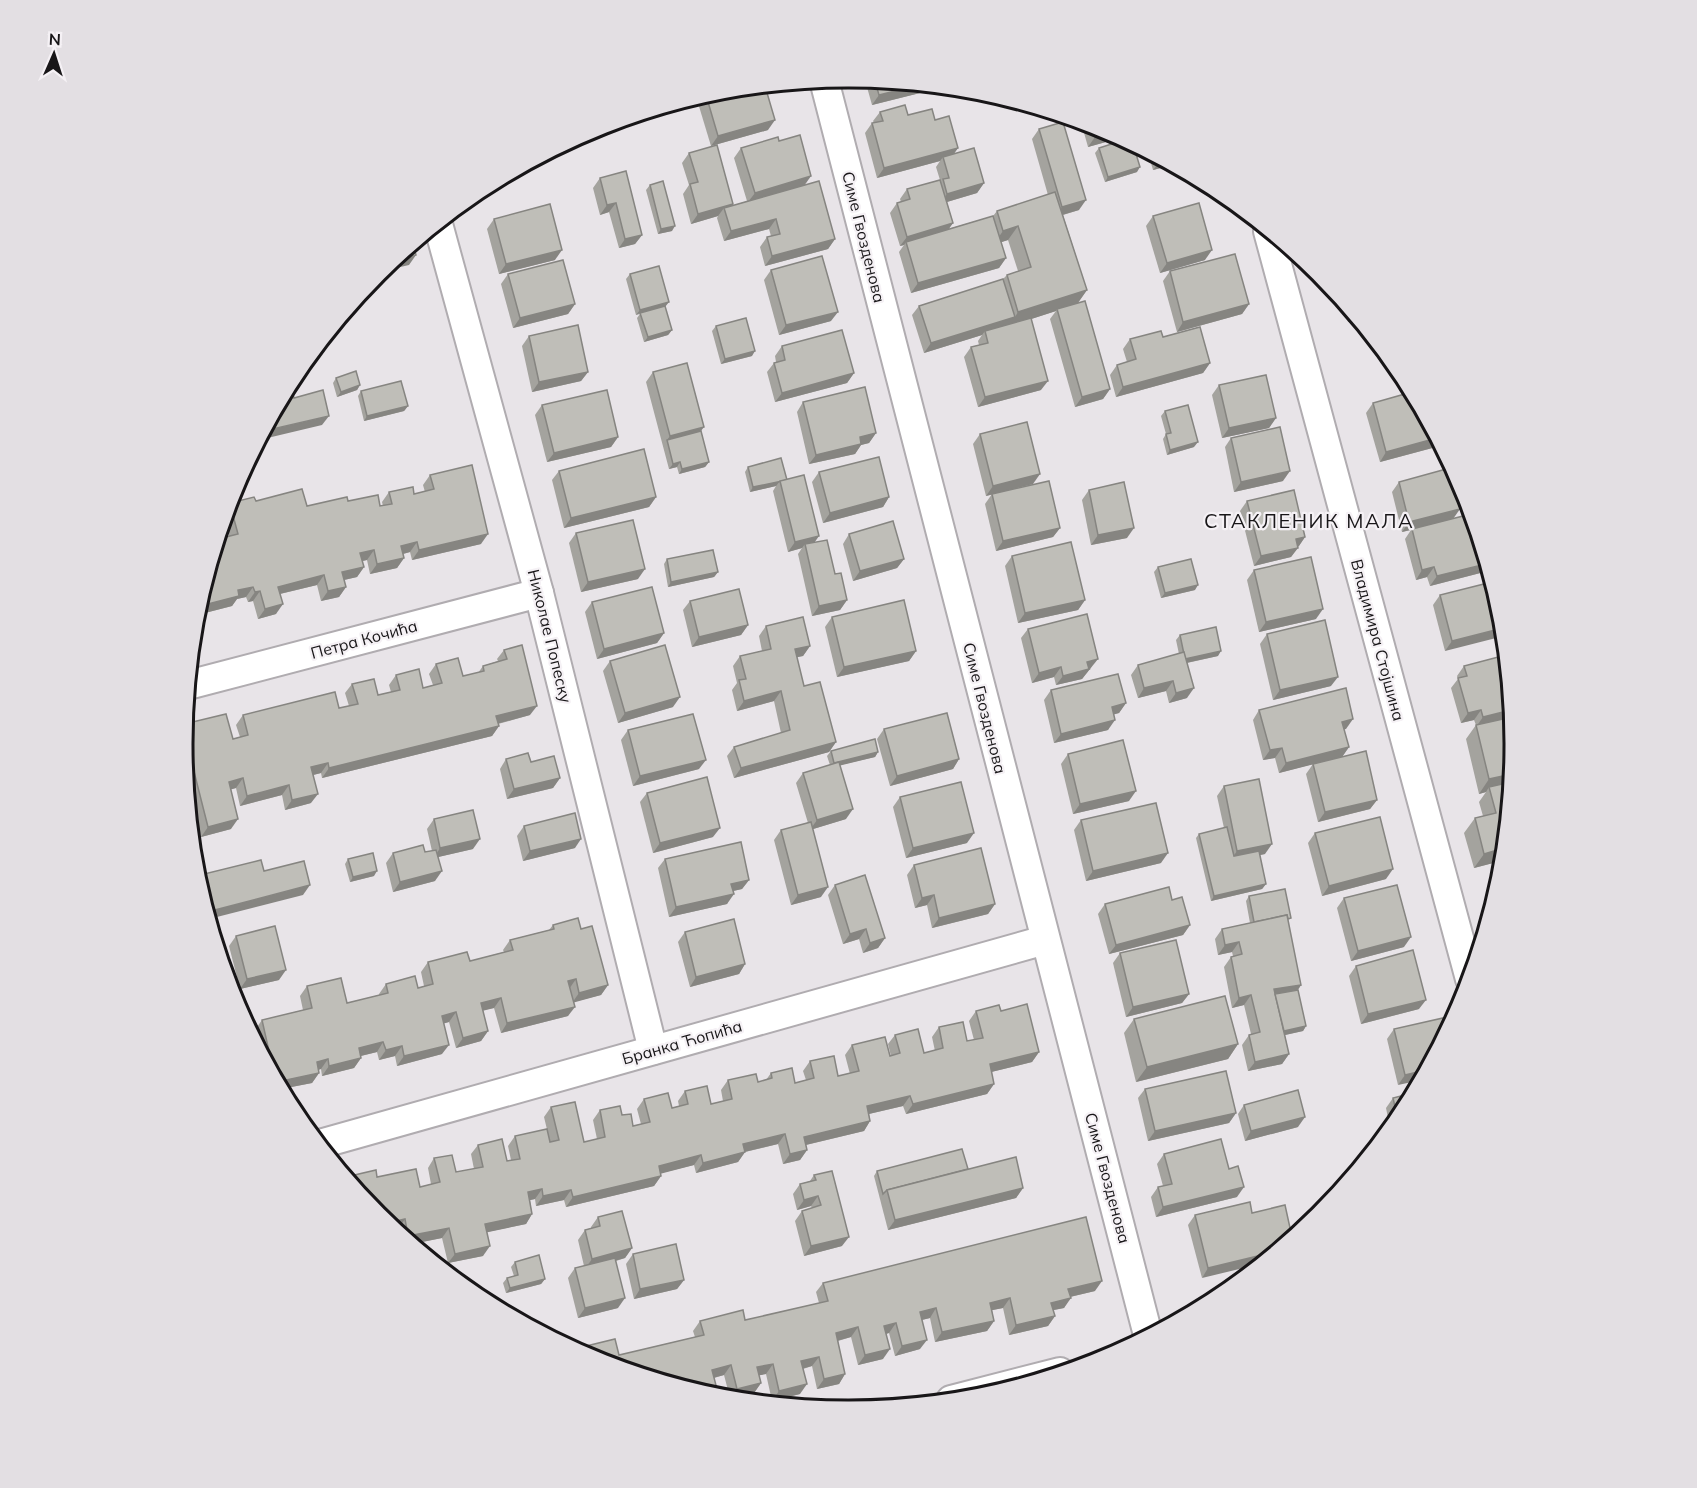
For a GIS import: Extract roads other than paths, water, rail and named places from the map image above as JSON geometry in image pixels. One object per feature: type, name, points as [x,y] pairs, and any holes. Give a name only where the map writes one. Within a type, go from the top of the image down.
[{"type":"street","name":"Симе Гвозденова","points":[[826,89],[1147,1327]]},
{"type":"street","name":"Николае Попеску","points":[[440,231],[539,593],[653,1050]]},
{"type":"street","name":"Владимира Стојшина","points":[[1271,243],[1466,963]]},
{"type":"street","name":"Петра Кочића","points":[[196,683],[539,593]]},
{"type":"street","name":"Бранка Ћопића","points":[[327,1142],[1045,940]]},
{"type":"district","name":"СТАКЛЕНИК МАЛА","points":[[1309,520]]}]
